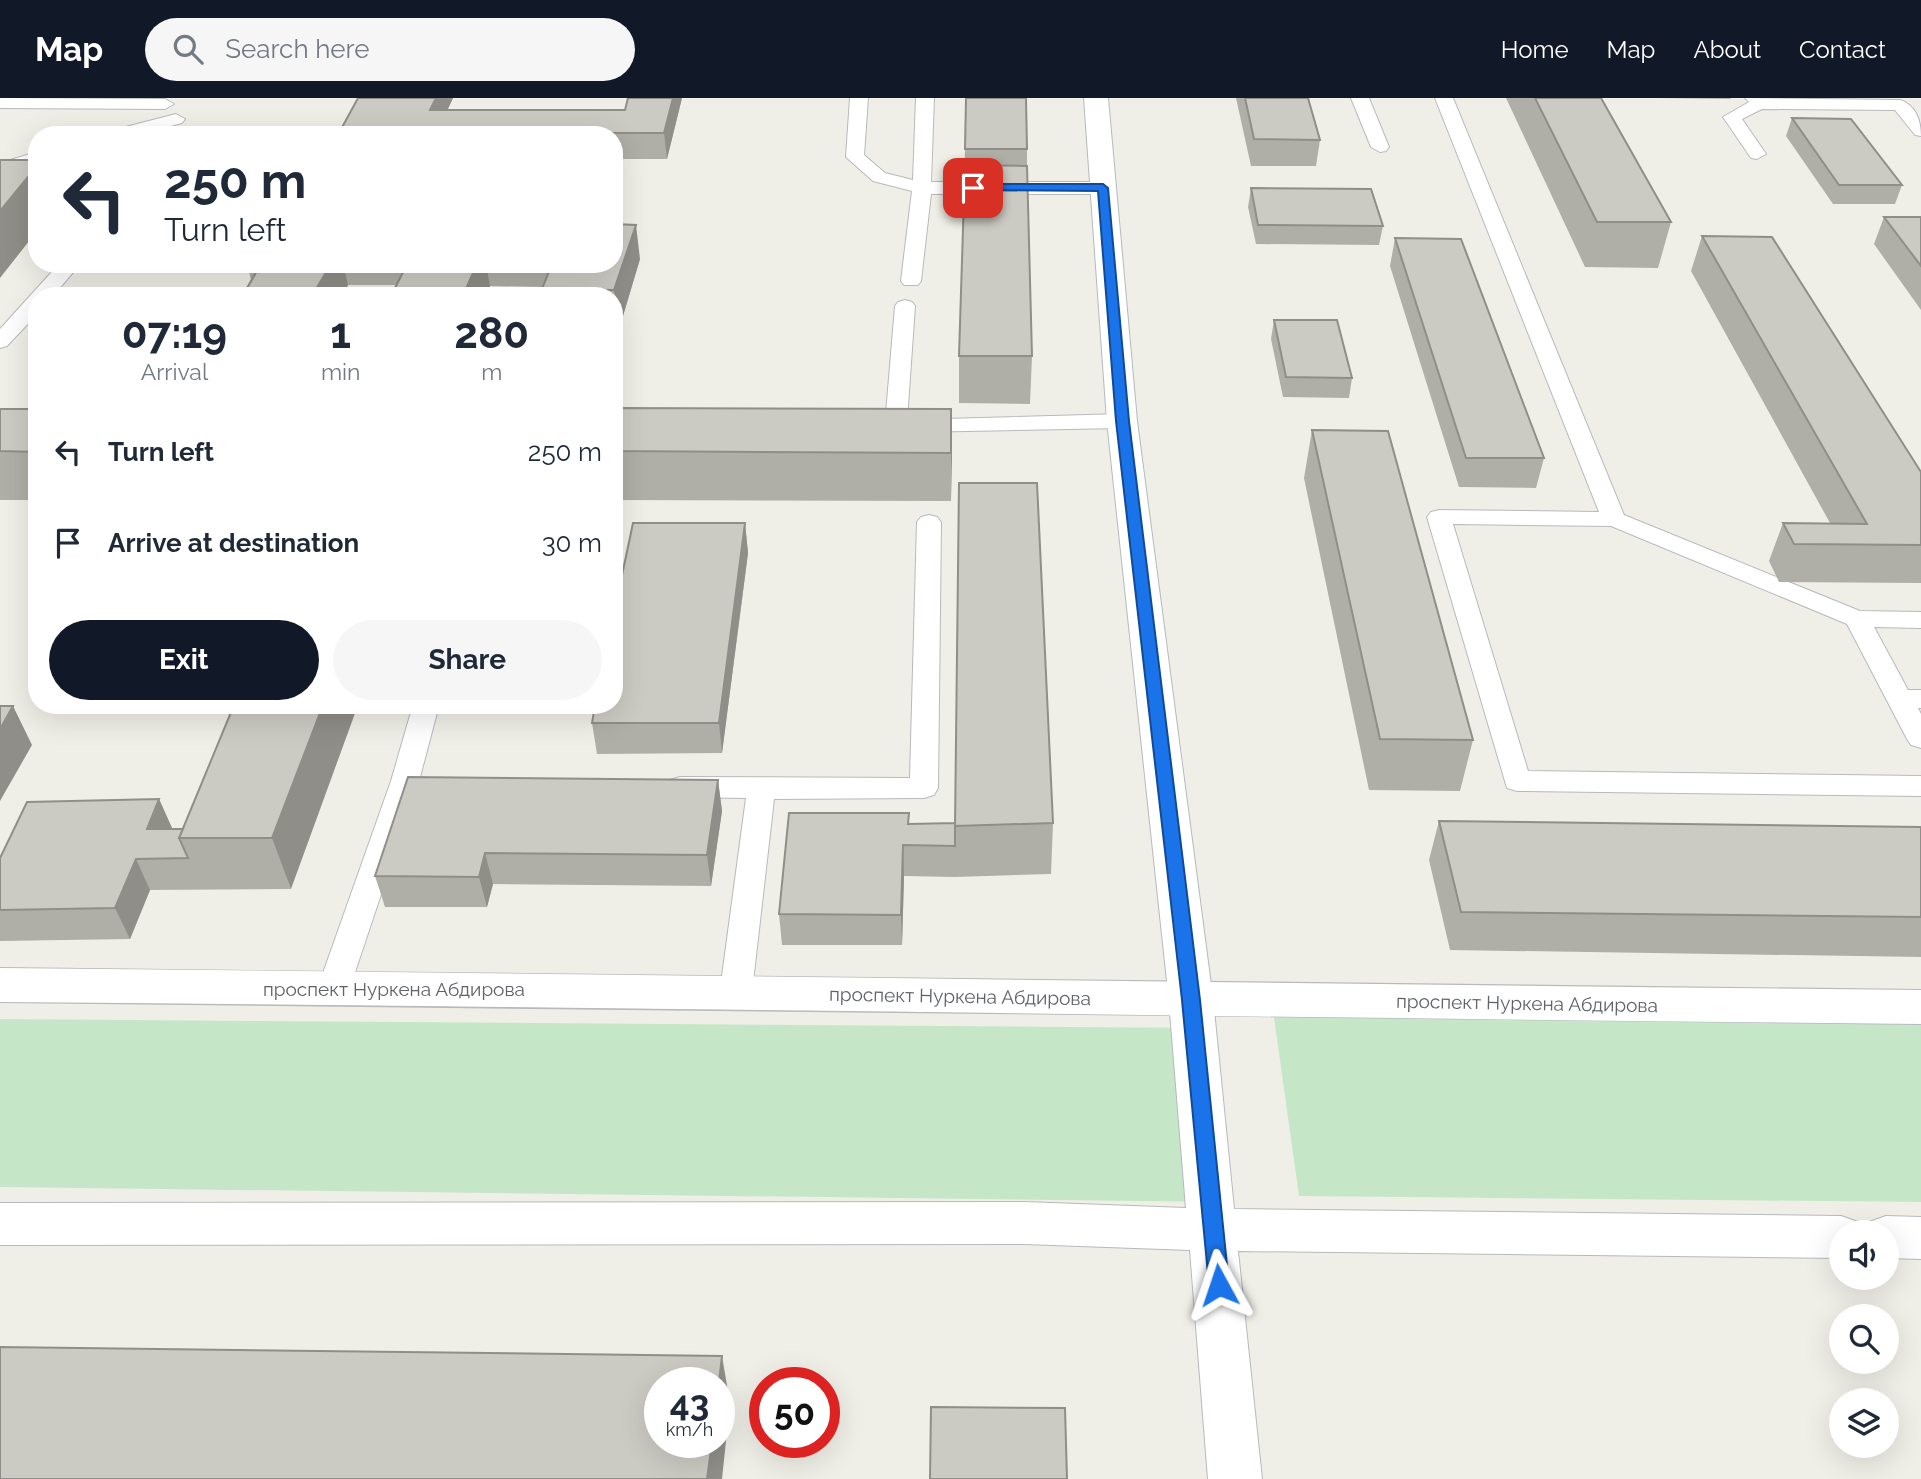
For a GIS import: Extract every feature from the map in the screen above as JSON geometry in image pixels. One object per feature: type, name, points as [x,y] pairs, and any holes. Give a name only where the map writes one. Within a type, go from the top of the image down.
[{"type":"main road","points":[[1096,98],[1122,421],[1191,1000],[1235,1479]]},
{"type":"main road","name":"проспект Нуркена Абдирова","points":[[0,985],[333,990],[736,991],[1191,1000],[1921,1007]]},
{"type":"main road","points":[[0,1224],[1024,1223],[1214,1230],[1829,1237]]},
{"type":"main road","points":[[1899,1237],[1921,1238]]},
{"type":"lane","points":[[859,98],[855,157],[879,177],[922,188],[1103,188]]},
{"type":"lane","points":[[911,281],[922,188],[925,98]]},
{"type":"lane","points":[[1360,98],[1380,147]]},
{"type":"lane","points":[[1444,98],[1614,519]]},
{"type":"lane","points":[[0,103],[168,101],[177,126]]},
{"type":"lane","points":[[1757,154],[1732,117],[1757,101],[1900,106],[1921,131]]},
{"type":"lane","points":[[0,169],[28,160]]},
{"type":"lane","points":[[50,287],[62,273]]},
{"type":"lane","points":[[897,425],[905,306]]},
{"type":"lane","points":[[0,342],[28,311]]},
{"type":"lane","points":[[870,425],[1122,421]]},
{"type":"lane","points":[[1921,620],[1857,619],[1614,519],[1439,517],[1517,781],[1921,786]]},
{"type":"lane","points":[[652,786],[761,789],[924,788],[929,522]]},
{"type":"lane","points":[[1857,619],[1910,699],[1921,738]]},
{"type":"lane","points":[[333,990],[419,781],[425,714]]},
{"type":"lane","points":[[736,991],[761,789]]},
{"type":"green space","points":[[1272,1003],[1921,1009],[1921,1202],[1299,1196]]},
{"type":"green space","points":[[0,1019],[1203,1028],[1222,1202],[0,1187]]},
{"type":"building","points":[[358,98],[436,98],[430,110],[625,110],[628,98],[673,98],[664,133],[623,133],[623,126],[343,126]]},
{"type":"building","points":[[966,98],[1026,98],[1027,149],[965,149]]},
{"type":"building","points":[[1245,98],[1308,98],[1320,140],[1254,139]]},
{"type":"building","points":[[1535,98],[1601,98],[1671,222],[1597,222]]},
{"type":"building","points":[[1792,118],[1851,119],[1902,185],[1839,185]]},
{"type":"building","points":[[0,160],[28,160],[28,177],[0,211]]},
{"type":"building","points":[[965,165],[1027,166],[1032,356],[959,356]]},
{"type":"building","points":[[1251,188],[1371,189],[1383,226],[1258,225]]},
{"type":"building","points":[[1884,217],[1921,217],[1921,266]]},
{"type":"building","points":[[623,224],[636,225],[623,263]]},
{"type":"building","points":[[1702,236],[1772,237],[1921,472],[1921,545],[1794,544],[1783,523],[1867,524]]},
{"type":"building","points":[[1395,238],[1461,239],[1544,458],[1466,458]]},
{"type":"building","points":[[256,273],[326,273],[317,287],[248,287]]},
{"type":"building","points":[[402,273],[473,273],[467,287],[396,287]]},
{"type":"building","points":[[548,273],[620,273],[615,287],[543,287]]},
{"type":"building","points":[[1274,320],[1337,320],[1352,378],[1286,377]]},
{"type":"building","points":[[623,408],[951,409],[951,453],[623,451]]},
{"type":"building","points":[[0,409],[28,409],[28,452],[0,451]]},
{"type":"building","points":[[1312,430],[1388,431],[1473,740],[1380,739]]},
{"type":"building","points":[[959,483],[1037,483],[1053,823],[955,826]]},
{"type":"building","points":[[633,523],[745,523],[719,723],[592,723],[594,714],[623,714],[623,570]]},
{"type":"building","points":[[0,706],[13,706],[0,729]]},
{"type":"building","points":[[230,714],[320,714],[272,838],[179,838]]},
{"type":"building","points":[[408,777],[718,780],[707,855],[485,853],[479,877],[375,876]]},
{"type":"building","points":[[159,799],[147,829],[183,829],[179,838],[188,858],[136,859],[115,908],[0,910],[0,858],[27,802]]},
{"type":"building","points":[[789,813],[909,813],[908,824],[955,823],[955,846],[903,845],[901,915],[779,914]]},
{"type":"building","points":[[1439,821],[1921,827],[1921,917],[1461,912]]},
{"type":"building","points":[[0,1347],[722,1356],[721,1367],[644,1367],[644,1458],[710,1458],[707,1479],[0,1479]]},
{"type":"building","points":[[931,1407],[1065,1408],[1067,1479],[930,1479]]},
{"type":"route","points":[[973,188],[1103,188],[1122,421],[1191,1000],[1219,1285]]}]
